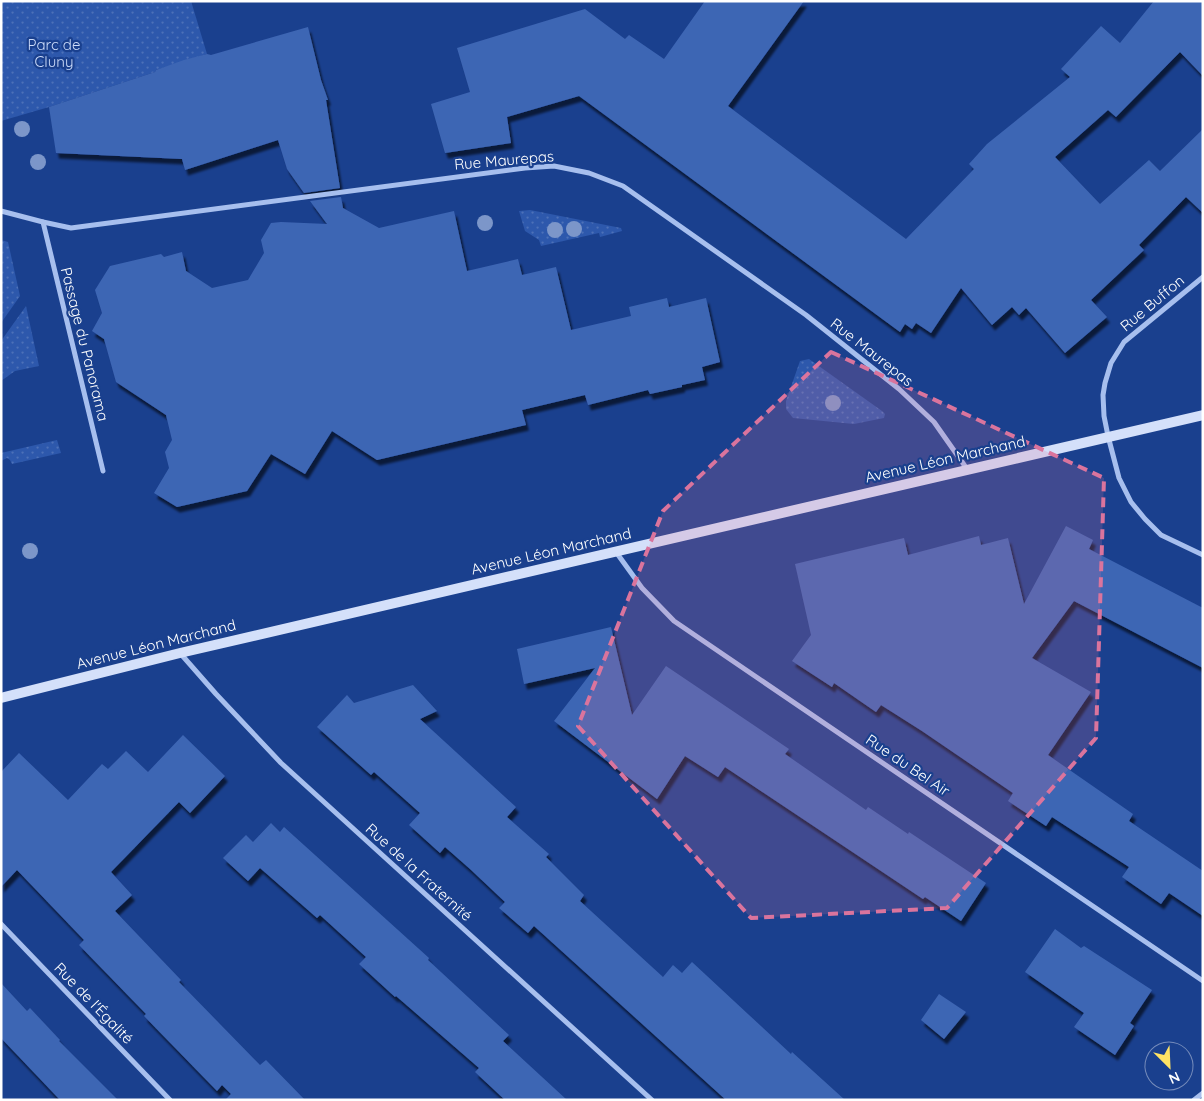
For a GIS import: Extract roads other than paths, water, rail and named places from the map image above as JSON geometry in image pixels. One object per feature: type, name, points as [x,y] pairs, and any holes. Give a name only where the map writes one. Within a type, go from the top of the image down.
[{"type":"main road","name":"Avenue Léon Marchand","points":[[1,698],[180,653],[1203,414]]},
{"type":"street","name":"Rue Maurepas","points":[[1,211],[71,228],[525,168],[554,166],[589,173],[623,186],[806,315],[914,402],[934,422],[967,469]]},
{"type":"street","name":"Passage du Panorama","points":[[43,222],[103,471]]},
{"type":"street","name":"Rue Buffon","points":[[1203,277],[1124,342],[1117,352],[1105,382],[1103,395],[1104,416],[1108,436],[1119,478],[1130,502],[1161,534],[1203,555]]},
{"type":"street","name":"Rue du Bel Air","points":[[615,551],[642,588],[674,621],[1203,981]]},
{"type":"street","name":"Rue de la Fraternité","points":[[180,653],[281,763],[652,1100]]},
{"type":"street","name":"Rue de l'Égalité","points":[[1,924],[170,1100]]},
{"type":"street","points":[[1194,1100],[1203,1093]]},
{"type":"park label","name":"Parc de Cluny","points":[[54,52]]}]
